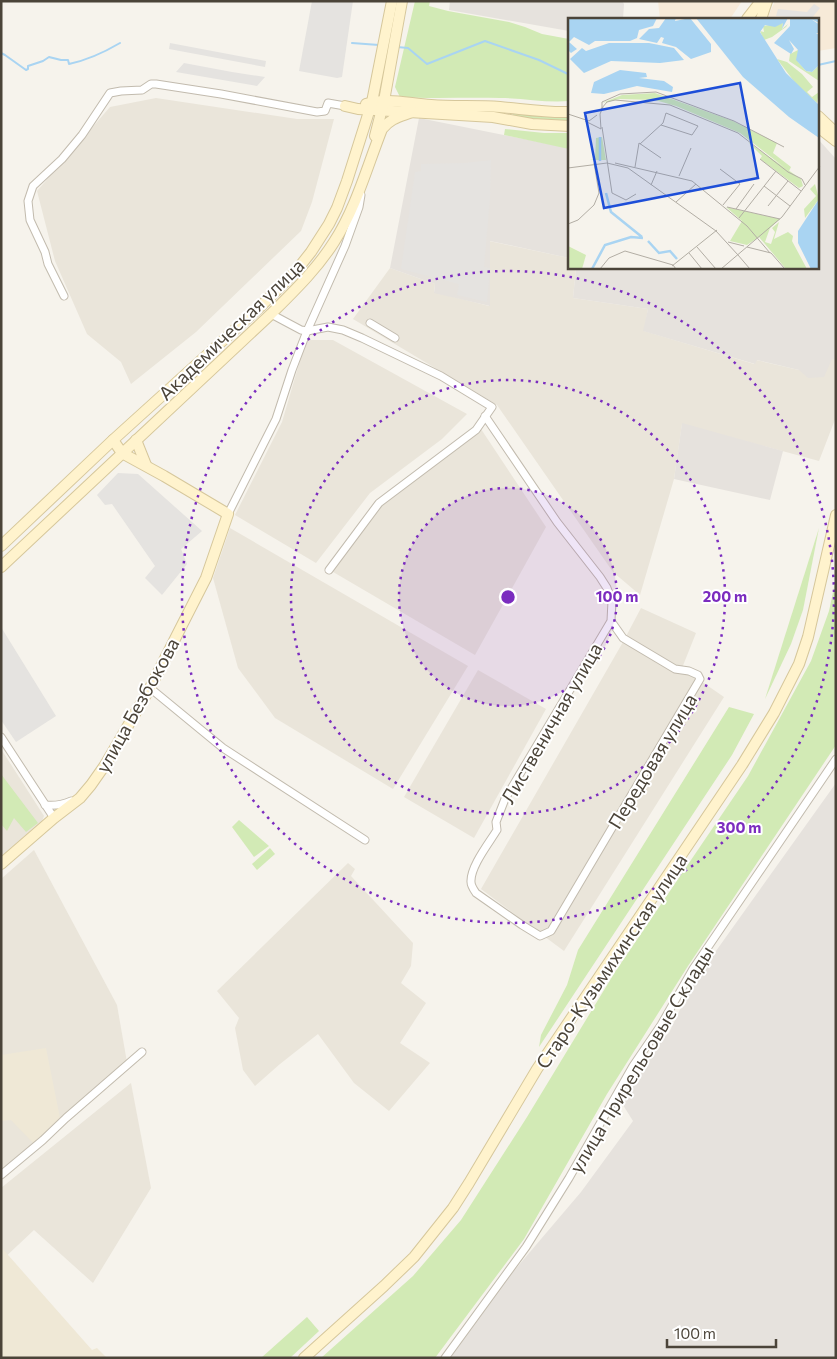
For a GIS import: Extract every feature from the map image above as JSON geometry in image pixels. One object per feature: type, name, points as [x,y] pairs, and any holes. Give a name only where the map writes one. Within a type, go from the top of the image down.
[{"type":"main road","name":"Академическая улица","points":[[1,546],[113,440],[261,306],[296,271],[311,252],[329,224],[347,181],[370,105],[392,1]]},
{"type":"main road","points":[[366,170],[383,106],[402,1]]},
{"type":"main road","points":[[749,18],[762,10]]},
{"type":"main road","points":[[345,106],[368,104],[383,106],[431,105],[568,112]]},
{"type":"main road","points":[[383,106],[412,112],[493,117],[538,124],[568,126]]},
{"type":"main road","points":[[1,567],[271,314],[315,268],[335,241],[346,220],[382,129],[393,119],[412,112]]},
{"type":"main road","points":[[820,118],[836,133]]},
{"type":"main road","points":[[820,129],[836,142]]},
{"type":"main road","points":[[113,440],[122,453],[146,465],[228,514]]},
{"type":"main road","points":[[136,440],[146,465]]},
{"type":"main road","points":[[91,461],[99,475]]},
{"type":"main road","name":"улица Безбокова","points":[[1,864],[80,798],[105,765],[150,688],[206,578],[228,514]]},
{"type":"main road","name":"Старо-Кузьмихинская улица","points":[[304,1358],[414,1257],[453,1208],[537,1069],[742,765],[786,691],[801,658],[810,631],[836,515]]},
{"type":"street","points":[[64,296],[48,264],[45,252],[30,220],[28,201],[33,186],[62,159],[82,135],[110,93],[142,90],[152,84],[156,84],[317,112],[325,111],[328,103],[345,106]]},
{"type":"street","name":"улица Безбокова","points":[[228,514],[276,419],[307,331],[345,246],[358,207],[366,170]]},
{"type":"street","points":[[271,314],[301,330],[307,331],[328,327],[343,330],[442,376],[492,406],[476,430],[379,503],[329,570]]},
{"type":"street","points":[[370,323],[395,338]]},
{"type":"street","points":[[485,416],[557,522],[607,588],[612,601],[611,621]]},
{"type":"street","name":"Лиственичная улица","points":[[540,936],[476,893],[472,888],[471,881],[473,870],[497,830],[496,822],[505,799],[611,621]]},
{"type":"street","name":"Передовая улица","points":[[540,936],[551,931],[700,679],[698,675],[675,669],[623,638],[611,621]]},
{"type":"street","points":[[150,688],[223,748],[365,840]]},
{"type":"street","points":[[1,737],[54,818]]},
{"type":"street","name":"улица Прирельсовые Склады","points":[[444,1358],[526,1247],[693,969],[836,759]]},
{"type":"street","points":[[45,805],[64,804],[80,798]]},
{"type":"street","points":[[1,1175],[142,1052]]},
{"type":"shaded area","points":[[312,1],[353,1],[342,77],[337,78],[299,71]]},
{"type":"shaded area","points":[[450,1],[622,1],[624,4],[623,18],[568,18],[568,31],[449,10]]},
{"type":"shaded area","points":[[658,1],[742,1],[731,18],[660,18]]},
{"type":"shaded area","points":[[775,1],[836,1],[836,48],[820,51],[820,18],[767,18]]},
{"type":"shaded area","points":[[814,4],[820,8],[812,18],[776,16],[778,9],[807,12]]},
{"type":"shaded area","points":[[170,43],[266,61],[265,67],[169,49]]},
{"type":"shaded area","points":[[184,63],[265,77],[257,86],[176,72]]},
{"type":"shaded area","points":[[156,98],[297,119],[334,119],[312,202],[301,231],[196,332],[131,384],[121,362],[87,334],[55,261],[37,191],[110,107]]},
{"type":"shaded area","points":[[419,118],[568,148],[568,258],[490,241],[490,306],[434,293],[435,284],[390,268]]},
{"type":"shaded area","points":[[820,141],[836,159],[836,360],[832,359],[824,377],[808,378],[799,370],[757,360],[755,364],[643,331],[648,309],[573,298],[576,269],[820,269]]},
{"type":"shaded area","points":[[491,160],[484,267],[490,268],[487,302],[457,295],[459,284],[401,269],[415,172],[421,171],[421,164],[465,163]]},
{"type":"shaded area","points":[[489,241],[568,258],[568,269],[576,269],[573,298],[648,309],[644,331],[754,364],[756,360],[799,370],[832,358],[836,360],[836,417],[819,461],[682,424],[674,479],[640,595],[613,572],[497,405],[353,319],[390,268],[435,284],[434,292],[489,306]]},
{"type":"shaded area","points":[[306,340],[333,340],[467,414],[442,439],[370,493],[316,563],[235,515],[282,422]]},
{"type":"shaded area","points":[[477,423],[546,527],[475,655],[328,569],[379,503],[451,449]]},
{"type":"shaded area","points":[[682,423],[783,451],[770,500],[674,479]]},
{"type":"shaded area","points":[[118,473],[138,474],[202,531],[181,549],[187,564],[162,595],[145,578],[155,566],[112,504],[105,505],[97,495]]},
{"type":"shaded area","points":[[230,528],[468,666],[393,789],[275,718],[238,668],[213,578]]},
{"type":"shaded area","points":[[641,608],[696,633],[682,668],[724,697],[564,951],[481,889]]},
{"type":"shaded area","points":[[1,627],[56,716],[16,742],[1,720]]},
{"type":"shaded area","points":[[478,670],[546,709],[474,838],[404,797]]},
{"type":"shaded area","points":[[1,749],[44,816],[41,824],[1,861]]},
{"type":"shaded area","points":[[836,783],[836,1358],[448,1358],[507,1279],[581,1192],[633,1121],[623,1105],[657,1043],[669,1033],[691,986]]},
{"type":"shaded area","points":[[34,850],[117,1005],[128,1068],[1,1173],[1,879]]},
{"type":"shaded area","points":[[348,863],[355,869],[351,876],[413,943],[411,966],[401,983],[426,1003],[400,1043],[430,1063],[389,1111],[354,1083],[318,1034],[255,1086],[243,1070],[235,1028],[239,1018],[217,991]]},
{"type":"shaded area","points":[[46,1048],[61,1123],[35,1145],[11,1120],[1,1121],[1,1055]]},
{"type":"shaded area","points":[[131,1083],[151,1188],[93,1283],[34,1230],[1,1261],[1,1188]]},
{"type":"shaded area","points":[[1,1247],[92,1350],[97,1348],[107,1358],[1,1358]]},
{"type":"green space","points":[[415,1],[430,1],[429,6],[509,22],[542,34],[568,39],[568,101],[400,97],[395,87]]},
{"type":"green space","points":[[513,114],[568,115],[568,122],[512,118]]},
{"type":"green space","points":[[505,129],[544,133],[568,133],[568,149],[504,135]]},
{"type":"green space","points":[[819,528],[803,610],[791,644],[765,699]]},
{"type":"green space","points":[[836,578],[836,745],[688,966],[607,1094],[524,1239],[435,1358],[321,1358],[413,1276],[461,1220],[527,1117],[615,972],[748,776],[811,661],[829,611]]},
{"type":"green space","points":[[729,707],[754,714],[732,755],[539,1047],[541,1035],[567,985],[578,950]]},
{"type":"green space","points":[[1,774],[38,823],[26,832],[14,818],[7,831],[1,824]]},
{"type":"green space","points":[[239,820],[269,846],[254,857],[232,827]]},
{"type":"green space","points":[[270,848],[275,854],[257,870],[252,864]]},
{"type":"green space","points":[[307,1317],[319,1331],[290,1358],[261,1358]]},
{"type":"waterway","points":[[397,47],[408,48],[427,64],[485,41],[539,60],[568,74]]},
{"type":"waterway","points":[[1,53],[26,70],[28,66],[49,57],[68,60],[69,64],[95,56],[120,43]]},
{"type":"waterway","points":[[352,43],[379,45]]},
{"type":"waterway","points":[[820,65],[836,61]]}]
